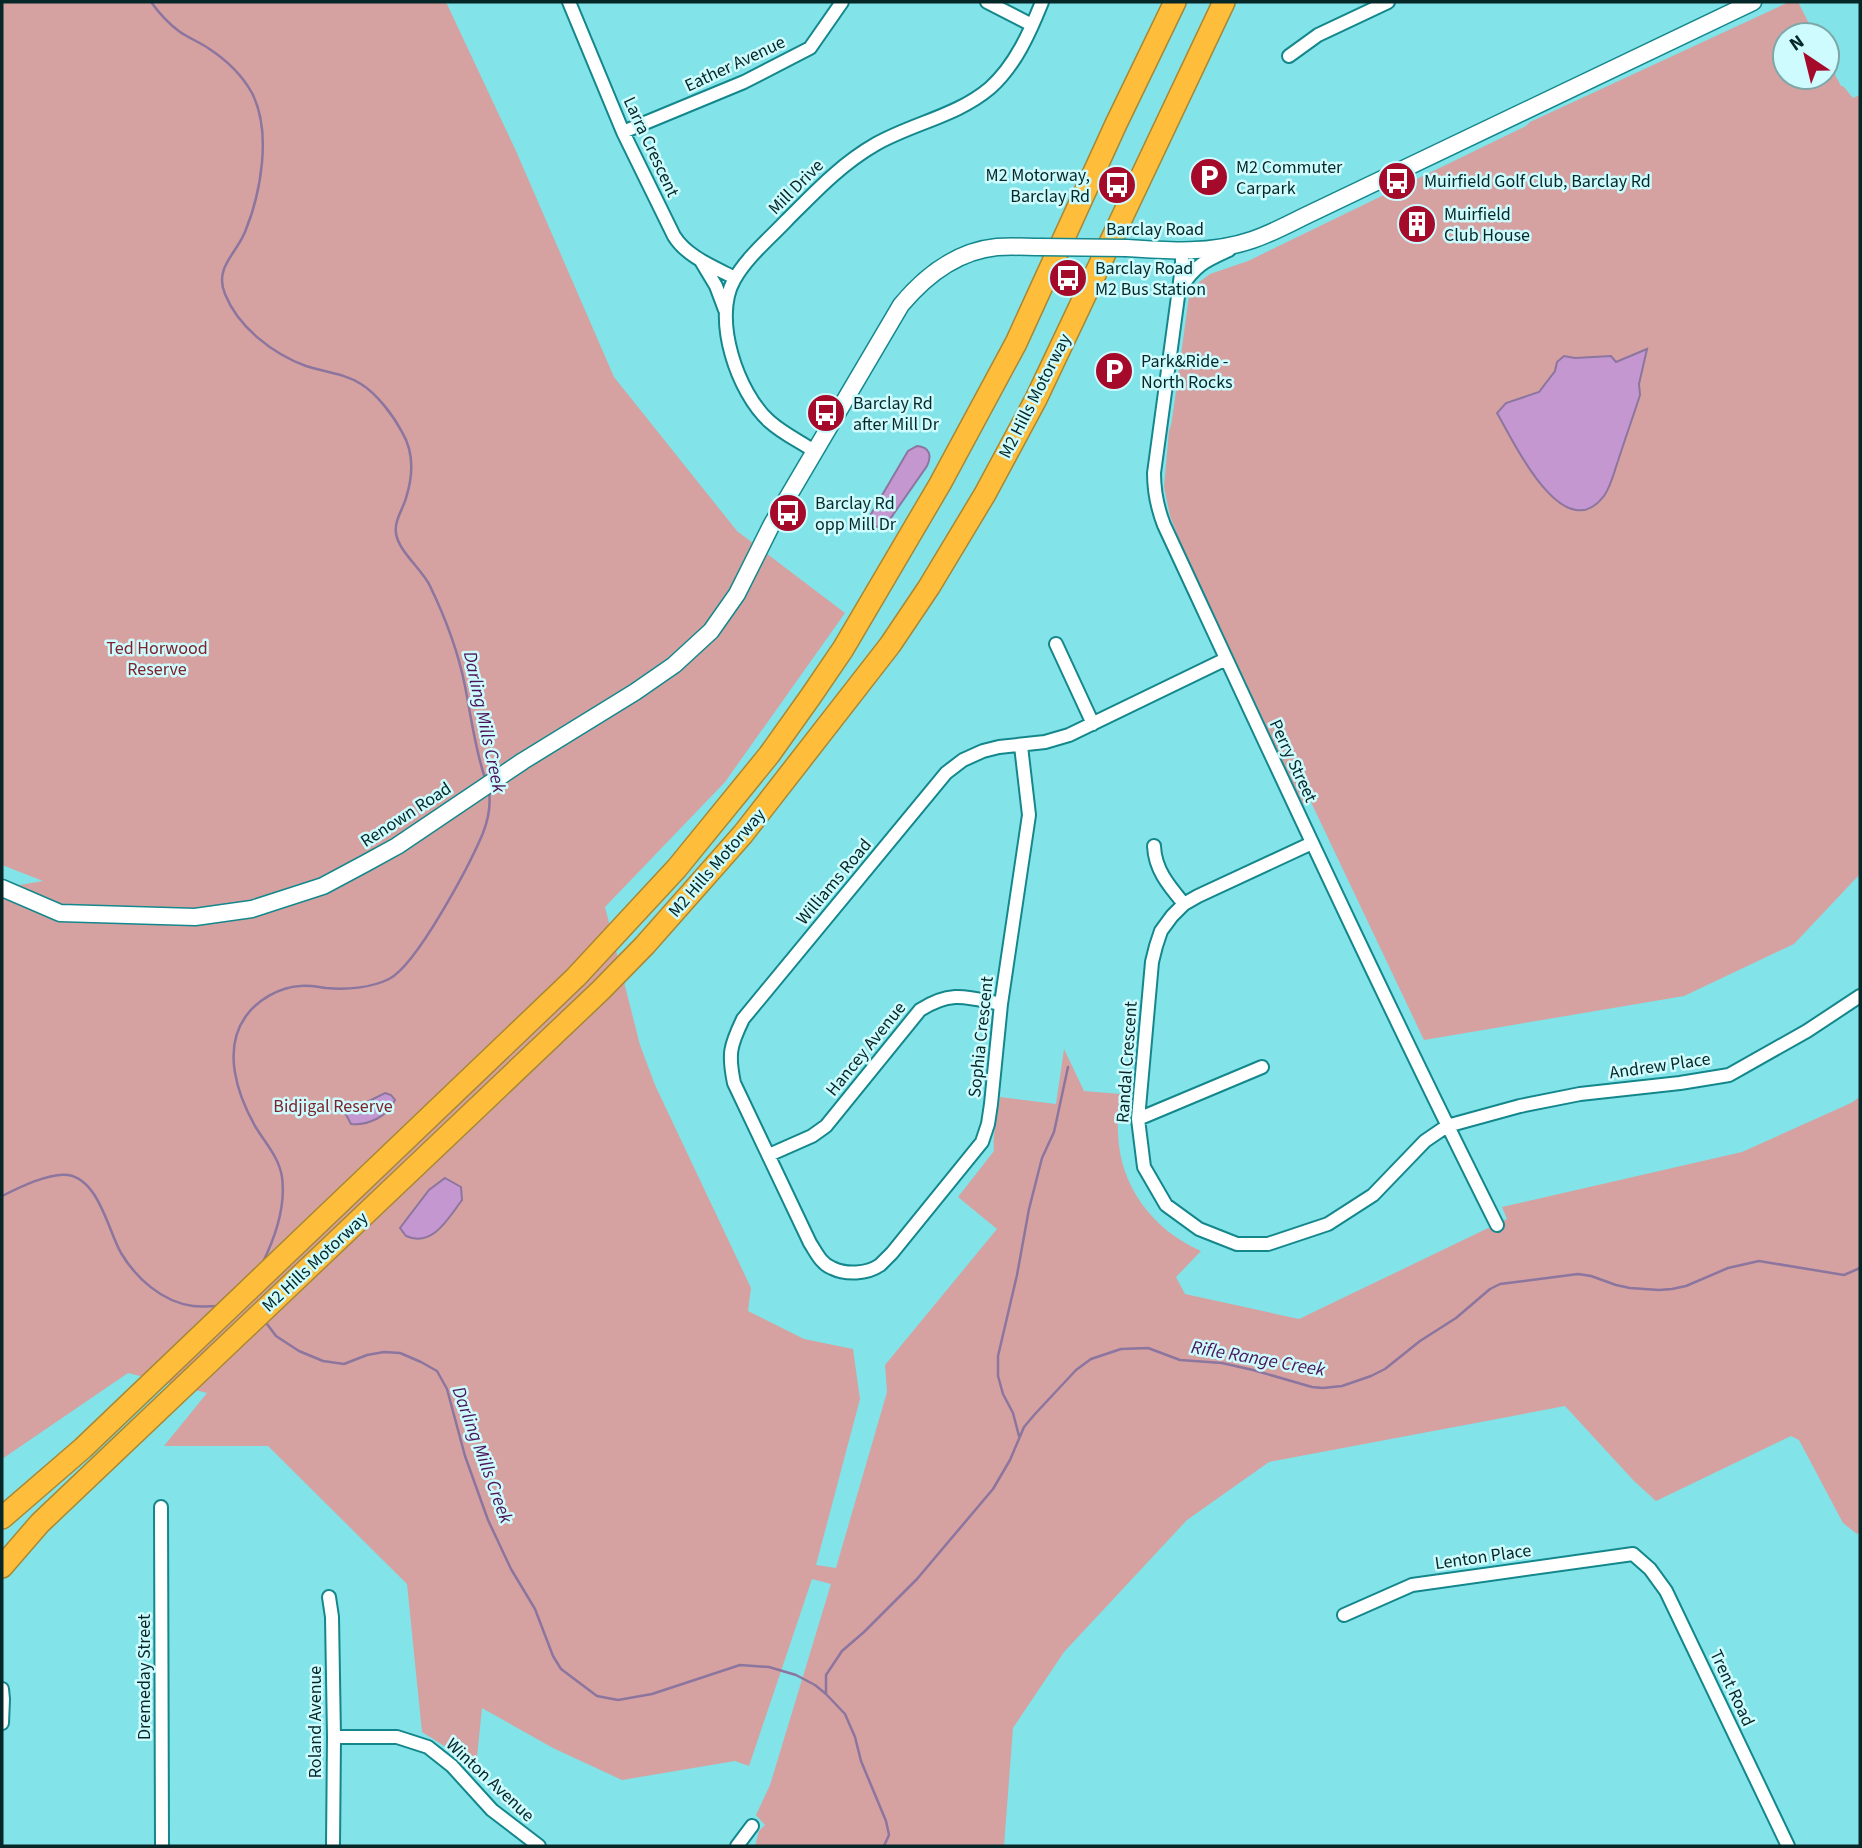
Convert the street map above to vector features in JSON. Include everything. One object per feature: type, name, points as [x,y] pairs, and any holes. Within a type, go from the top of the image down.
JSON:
[{"type":"highway","name":"M2 Hills Motorway","points":[[2,1518],[83,1448],[539,1013],[677,868],[743,788],[843,649],[915,528],[1016,343],[1138,76],[1175,2]]},
{"type":"highway","name":"M2 Hills Motorway","points":[[2,1567],[40,1523],[601,990],[645,945],[743,834],[890,645],[929,587],[985,494],[1036,399],[1224,2]]},
{"type":"highway","points":[[2,1579],[77,1488]]},
{"type":"main road","name":"Barclay Road","points":[[753,560],[901,305],[921,282],[947,264],[972,253],[1000,247],[1182,251],[1214,249],[1252,240],[1753,2]]},
{"type":"main road","name":"Renown Road","points":[[2,888],[60,913],[195,917],[252,909],[323,886],[397,846],[523,761],[674,665],[711,631],[737,594],[753,560]]},
{"type":"street","name":"Larra Crescent","points":[[569,2],[623,132],[674,236],[679,244],[699,258],[735,278]]},
{"type":"street","name":"Eather Avenue","points":[[623,132],[744,82],[810,48],[842,2]]},
{"type":"street","points":[[988,2],[1032,25]]},
{"type":"street","name":"Mill Drive","points":[[814,451],[770,422],[752,402],[739,376],[727,338],[725,310],[730,287],[749,261],[812,195],[847,163],[895,134],[964,106],[990,88],[1009,67],[1042,2]]},
{"type":"street","points":[[1289,56],[1318,35],[1388,2]]},
{"type":"street","points":[[1179,291],[1190,274],[1202,263],[1252,240]]},
{"type":"street","name":"Perry Street","points":[[1182,251],[1154,473],[1155,497],[1164,525],[1312,843],[1497,1225]]},
{"type":"street","points":[[699,258],[716,286],[725,310]]},
{"type":"street","points":[[1056,645],[1093,724]]},
{"type":"street","name":"Williams Road","points":[[850,1273],[830,1268],[818,1257],[734,1083],[730,1061],[732,1041],[743,1019],[946,773],[963,760],[999,747],[1045,743],[1069,735],[1226,659]]},
{"type":"street","name":"Sophia Crescent","points":[[850,1273],[868,1271],[886,1259],[982,1142],[988,1124],[1001,1004],[1029,815],[1021,746]]},
{"type":"street","name":"Randal Crescent","points":[[1312,843],[1184,904],[1161,931],[1152,962],[1138,1119],[1144,1167],[1166,1205],[1199,1229],[1237,1244],[1268,1244],[1328,1224],[1373,1195],[1425,1141],[1447,1126]]},
{"type":"street","points":[[1154,846],[1154,856],[1162,876],[1184,904]]},
{"type":"street","name":"Hancey Avenue","points":[[769,1155],[812,1136],[825,1126],[920,1010],[934,1001],[949,997],[964,996],[1001,1004]]},
{"type":"street","name":"Andrew Place","points":[[1447,1126],[1520,1106],[1580,1094],[1680,1083],[1729,1074],[1807,1031],[1860,996]]},
{"type":"street","points":[[1138,1119],[1262,1067]]},
{"type":"street","name":"Dremeday Street","points":[[161,1507],[162,1846]]},
{"type":"street","name":"Lenton Place","points":[[1344,1615],[1412,1585],[1633,1554]]},
{"type":"street","name":"Trent Road","points":[[1633,1554],[1650,1569],[1666,1591],[1787,1846]]},
{"type":"street","name":"Roland Avenue","points":[[329,1597],[332,1617],[334,1737],[333,1846]]},
{"type":"street","points":[[2,1689],[2,1723]]},
{"type":"street","name":"Winton Avenue","points":[[334,1737],[397,1737],[428,1747],[452,1766],[492,1810],[539,1846]]},
{"type":"street","points":[[737,1846],[751,1826]]},
{"type":"green space","name":"Bidjigal Reserve","points":[[2,2],[446,2],[516,151],[614,377],[737,531],[845,613],[725,782],[605,907],[640,1045],[655,1085],[751,1288],[748,1311],[804,1339],[853,1349],[860,1399],[816,1565],[836,1568],[887,1392],[885,1365],[997,1229],[958,1197],[994,1151],[994,1131],[1000,1097],[1056,1104],[1064,1049],[1084,1091],[1121,1094],[1118,1127],[1120,1152],[1132,1188],[1142,1204],[1168,1231],[1201,1251],[1176,1277],[1185,1294],[1299,1319],[1507,1219],[1502,1207],[1742,1152],[1860,1097],[1860,1532],[1857,1534],[1843,1523],[1799,1440],[1791,1436],[1656,1501],[1565,1406],[1269,1462],[1187,1520],[1064,1652],[1013,1728],[1004,1846],[755,1846],[759,1831],[765,1825],[756,1815],[770,1785],[831,1584],[812,1579],[749,1766],[735,1761],[622,1780],[553,1748],[482,1708],[475,1776],[454,1752],[422,1732],[407,1584],[268,1446],[164,1446],[207,1393],[128,1373],[2,1459],[2,888],[43,881],[2,865]]},
{"type":"green space","points":[[1789,2],[1798,2],[1808,21],[1771,21],[1771,91],[1841,91],[1843,86],[1853,98],[1860,95],[1860,874],[1794,944],[1684,996],[1424,1040],[1310,800],[1303,804],[1184,552],[1170,516],[1164,487],[1169,431],[1190,289],[1210,274],[1248,261],[1530,122]]},
{"type":"shaded area","points":[[1647,349],[1639,384],[1640,395],[1609,488],[1604,496],[1588,509],[1572,509],[1556,500],[1541,484],[1497,413],[1506,403],[1539,392],[1555,371],[1557,362],[1564,356],[1611,356],[1616,362]]},
{"type":"shaded area","points":[[917,446],[925,448],[929,453],[927,466],[890,519],[883,526],[876,527],[870,521],[871,514],[908,451]]},
{"type":"shaded area","points":[[385,1093],[395,1100],[388,1111],[370,1122],[351,1124],[343,1109],[365,1103]]},
{"type":"shaded area","points":[[445,1178],[461,1187],[462,1200],[446,1222],[432,1234],[416,1239],[406,1236],[400,1228],[429,1190]]},
{"type":"waterway","name":"Darling Mills Creek","points":[[151,2],[176,29],[214,52],[233,68],[248,86],[258,109],[263,144],[260,181],[245,232],[222,276],[222,285],[231,306],[248,328],[269,347],[294,361],[348,377],[367,388],[389,412],[406,440],[411,473],[406,498],[396,524],[396,533],[401,546],[430,586],[450,634],[462,673],[485,778]]},
{"type":"waterway","name":"Darling Mills Creek","points":[[262,1264],[278,1222],[282,1177],[275,1157],[248,1113],[238,1086],[234,1057],[239,1029],[256,1005],[285,989],[303,986],[342,989],[366,986],[389,979],[401,970],[428,935],[476,848],[488,818],[489,792]]},
{"type":"waterway","points":[[1019,1436],[998,1376],[998,1356],[1029,1209],[1042,1158],[1054,1132],[1068,1067]]},
{"type":"waterway","points":[[2,1196],[52,1176],[68,1175],[79,1179],[95,1196],[121,1253],[142,1280],[161,1294],[182,1304],[220,1306]]},
{"type":"waterway","name":"Rifle Range Creek","points":[[826,1694],[826,1675],[842,1651],[917,1579],[993,1489],[1010,1460],[1024,1427],[1076,1370],[1091,1359],[1121,1349],[1148,1348],[1180,1360],[1222,1363],[1312,1387],[1342,1386],[1385,1369],[1500,1284],[1578,1274],[1630,1288],[1659,1290],[1686,1286],[1728,1268],[1759,1261],[1844,1275],[1860,1268]]},
{"type":"waterway","name":"Darling Mills Creek","points":[[264,1320],[276,1336],[299,1351],[323,1361],[344,1364],[367,1355],[400,1353],[437,1371],[447,1389],[465,1456],[488,1520],[511,1569],[535,1609],[553,1656],[561,1669],[597,1696],[618,1700],[652,1694],[740,1665],[769,1667],[796,1675],[826,1694],[845,1714],[855,1737],[861,1761],[886,1821],[889,1835],[884,1846]]},
{"type":"place","name":"M2 Commuter Carpark","points":[[1209,177]]},
{"type":"place","name":"Muirfield Golf Club, Barclay Rd","points":[[1397,181]]},
{"type":"place","name":"M2 Motorway, Barclay Rd","points":[[1117,185]]},
{"type":"place","name":"Muirfield Club House","points":[[1417,224]]},
{"type":"place","name":"Barclay Road M2 Bus Station","points":[[1068,278]]},
{"type":"place","name":"Park&Ride - North Rocks","points":[[1114,371]]},
{"type":"place","name":"Barclay Rd after Mill Dr","points":[[826,413]]},
{"type":"place","name":"Barclay Rd opp Mill Dr","points":[[788,513]]},
{"type":"park label","name":"Ted Horwood Reserve","points":[[157,658]]}]
